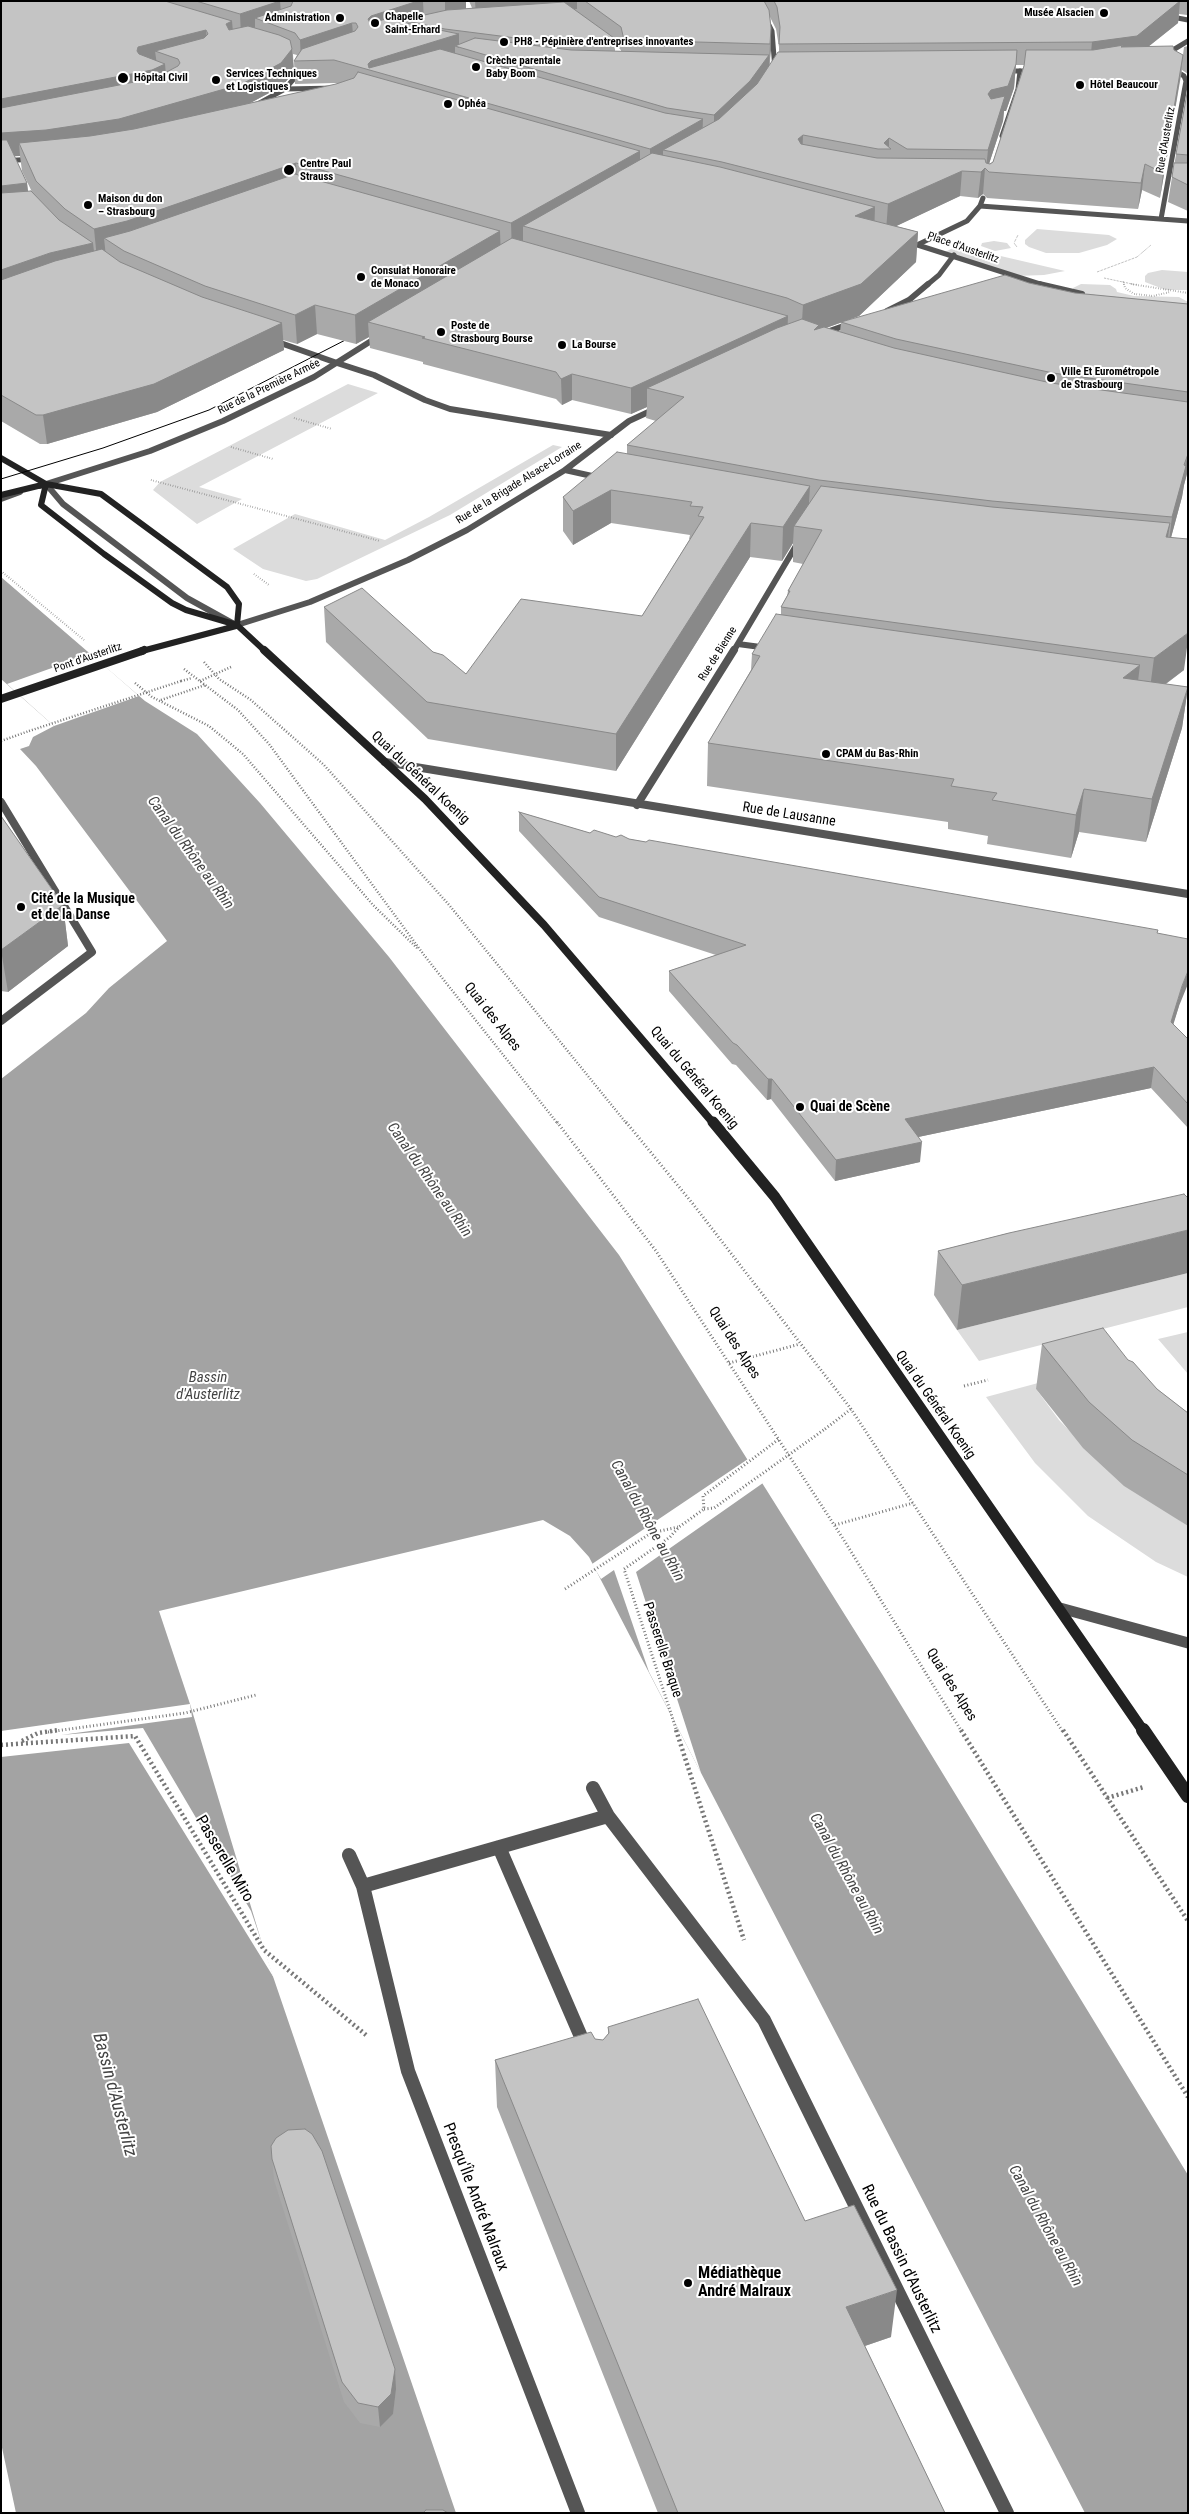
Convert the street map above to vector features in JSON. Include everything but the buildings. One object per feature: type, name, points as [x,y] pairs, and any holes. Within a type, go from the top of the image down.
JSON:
[{"type":"main road","points":[[1,458],[46,484],[101,494],[226,587],[239,604],[237,625]]},
{"type":"main road","name":"Quai du Général Koenig","points":[[46,484],[41,505],[104,554],[172,603],[186,610],[237,625],[455,829],[544,925],[689,1093],[775,1197],[1060,1608]]},
{"type":"main road","name":"Rue de la Brigade Alsace-Lorraine","points":[[182,640],[237,625]]},
{"type":"main road","name":"Pont d'Austerlitz","points":[[1,700],[142,651],[182,640]]},
{"type":"main road","points":[[1060,1608],[1188,1796]]},
{"type":"street","points":[[750,1],[765,17],[772,31],[775,50],[775,71],[773,77]]},
{"type":"street","points":[[1158,15],[1188,20]]},
{"type":"street","points":[[1154,59],[1174,51],[1188,41]]},
{"type":"street","points":[[253,107],[286,89],[301,67],[295,61]]},
{"type":"street","name":"Rue d'Austerlitz","points":[[1160,219],[1186,81],[1184,76],[1174,70]]},
{"type":"street","points":[[768,71],[783,71]]},
{"type":"street","points":[[1000,71],[1039,71]]},
{"type":"street","points":[[1000,143],[1018,90],[1020,71]]},
{"type":"street","points":[[286,89],[306,87],[341,89]]},
{"type":"street","points":[[999,117],[1008,115]]},
{"type":"street","points":[[1,161],[40,159]]},
{"type":"street","points":[[12,161],[16,167]]},
{"type":"street","points":[[25,167],[34,166]]},
{"type":"street","points":[[1168,183],[1178,183]]},
{"type":"street","points":[[983,198],[980,206],[1188,222]]},
{"type":"street","name":"Place d'Austerlitz","points":[[919,244],[966,221],[980,206]]},
{"type":"street","points":[[897,239],[919,244]]},
{"type":"street","name":"Place d'Austerlitz","points":[[919,244],[1042,285],[1087,296]]},
{"type":"street","points":[[882,312],[909,300],[939,275],[954,255]]},
{"type":"street","points":[[810,337],[855,322]]},
{"type":"street","name":"Rue de la Première Armée","points":[[1,497],[176,441],[290,390],[384,334]]},
{"type":"street","points":[[262,337],[374,375],[425,400],[450,409],[611,435]]},
{"type":"street","name":"Rue de la Brigade Alsace-Lorraine","points":[[237,625],[310,602],[408,560],[467,530],[565,470],[629,421],[663,405]]},
{"type":"street","points":[[565,470],[613,480]]},
{"type":"street","points":[[46,484],[62,504],[187,598],[237,625]]},
{"type":"street","name":"Rue de Bienne","points":[[637,805],[738,644],[804,532]]},
{"type":"street","points":[[738,644],[777,650]]},
{"type":"street","name":"Rue de Lausanne","points":[[385,762],[637,805],[1188,894]]},
{"type":"street","points":[[1,802],[92,952],[1,1021]]},
{"type":"street","points":[[1060,1608],[1188,1643]]},
{"type":"street","points":[[363,1886],[608,1816],[592,1788]]},
{"type":"street","name":"Rue du Bassin d'Austerlitz","points":[[608,1816],[764,2020],[1007,2513]]},
{"type":"street","points":[[499,1847],[592,2061]]},
{"type":"street","name":"Presqu'Île André Malraux","points":[[349,1855],[363,1886],[408,2070],[578,2513]]},
{"type":"path","points":[[1042,285],[1089,275],[1137,257],[1156,240],[1160,219]]},
{"type":"path","points":[[1124,281],[1125,288],[1134,294],[1152,296],[1171,292]]},
{"type":"path","points":[[286,416],[332,429]]},
{"type":"path","points":[[229,447],[273,459]]},
{"type":"path","points":[[148,479],[382,542]]},
{"type":"path","points":[[1,571],[84,641]]},
{"type":"path","points":[[201,659],[214,674],[251,700],[324,764],[444,899],[693,1204],[851,1409],[1188,1921]]},
{"type":"path","name":"Quai des Alpes","points":[[178,664],[238,710],[269,744],[424,956],[591,1165],[656,1251],[834,1526],[1188,2097]]},
{"type":"path","points":[[200,681],[230,667]]},
{"type":"path","points":[[1,741],[193,677]]},
{"type":"path","points":[[130,678],[152,697],[209,726],[243,754],[373,905],[424,956]]},
{"type":"path","points":[[160,701],[205,685]]},
{"type":"path","points":[[729,1363],[800,1344]]},
{"type":"path","points":[[964,1386],[988,1380]]},
{"type":"path","name":"Passerelle Braque","points":[[746,1944],[624,1569],[670,1537],[679,1527],[704,1509],[714,1508],[851,1409]]},
{"type":"path","points":[[704,1509],[703,1496],[779,1439]]},
{"type":"path","points":[[834,1526],[913,1502]]},
{"type":"path","points":[[565,1589],[652,1532],[679,1527]]},
{"type":"path","points":[[19,1742],[38,1733],[185,1713],[256,1695]]},
{"type":"path","name":"Passerelle Miro","points":[[1,1744],[135,1736],[264,1950],[408,2070]]},
{"type":"shaded area","points":[[1037,229],[1109,235],[1117,239],[1107,245],[1079,253],[1046,253],[1025,244],[1025,240]]},
{"type":"shaded area","points":[[994,241],[1007,243],[1011,248],[995,251],[981,246],[982,243]]},
{"type":"shaded area","points":[[955,247],[1065,271],[1044,275],[1015,276],[945,252]]},
{"type":"shaded area","points":[[1162,270],[1188,272],[1188,290],[1166,290],[1145,282],[1145,276],[1148,273]]},
{"type":"shaded area","points":[[1081,284],[1110,285],[1117,292],[1134,296],[1179,297],[1188,302],[1188,306],[1074,293],[1073,288]]},
{"type":"shaded area","points":[[348,384],[378,393],[199,487],[242,499],[197,524],[153,490],[160,482]]},
{"type":"shaded area","points":[[553,445],[562,447],[450,515],[317,579],[306,581],[263,569],[233,549],[295,514],[385,540],[429,517]]},
{"type":"shaded area","points":[[1188,1273],[1188,1307],[979,1361],[957,1330]]},
{"type":"shaded area","points":[[1188,1332],[1188,1374],[1158,1339]]},
{"type":"shaded area","points":[[1094,1368],[1036,1389],[1059,1420],[1116,1478],[1188,1526],[1188,1577],[1156,1562],[1088,1516],[1035,1463],[986,1397]]},
{"type":"water","points":[[1,577],[145,701],[197,734],[260,803],[389,957],[619,1255],[882,1674],[1188,2175],[1188,2513],[1085,2513],[589,1557],[570,1536],[543,1520],[159,1611],[190,1704],[264,1950],[456,2513],[16,2513],[1,2443],[1,1079],[86,1013],[109,988],[167,941],[36,766],[20,749],[29,746],[33,737],[54,726],[1,679]]},
{"type":"pier","points":[[91,654],[139,696],[54,726],[7,684]]},
{"type":"pier","points":[[748,1459],[763,1483],[636,1572],[701,1773],[649,1672],[614,1570],[601,1579],[592,1564]]},
{"type":"pier","points":[[190,1704],[192,1717],[61,1735],[143,1728],[251,1911],[274,1978],[129,1743],[1,1757],[1,1731]]},
{"type":"tram line","points":[[1,479],[103,448],[209,410],[357,334]]},
{"type":"place","name":"Musée Alsacien","points":[[1104,13]]},
{"type":"place","name":"Administration","points":[[340,18]]},
{"type":"place","name":"Chapelle Saint-Erhard","points":[[375,23]]},
{"type":"place","name":"PH8 - Pépinière d'entreprises innovantes","points":[[504,42]]},
{"type":"place","name":"Crèche parentale Baby Boom","points":[[476,67]]},
{"type":"place","name":"Hôpital Civil","points":[[123,78]]},
{"type":"place","name":"Services Techniques et Logistiques","points":[[216,80]]},
{"type":"place","name":"Hôtel Beaucour","points":[[1080,85]]},
{"type":"place","name":"Ophéa","points":[[448,104]]},
{"type":"place","name":"Centre Paul Strauss","points":[[289,170]]},
{"type":"place","name":"Maison du don – Strasbourg","points":[[88,205]]},
{"type":"place","name":"Consulat Honoraire de Monaco","points":[[361,277]]},
{"type":"place","name":"Poste de Strasbourg Bourse","points":[[441,332]]},
{"type":"place","name":"La Bourse","points":[[562,345]]},
{"type":"place","name":"Ville Et Eurométropole de Strasbourg","points":[[1051,378]]},
{"type":"place","name":"CPAM du Bas-Rhin","points":[[826,754]]},
{"type":"place","name":"Cité de la Musique et de la Danse","points":[[21,907]]},
{"type":"place","name":"Quai de Scène","points":[[800,1107]]},
{"type":"place","name":"Médiathèque André Malraux","points":[[688,2283]]},
{"type":"water label","name":"Canal du Rhône au Rhin","points":[[190,853]]},
{"type":"water label","name":"Canal du Rhône au Rhin","points":[[429,1180]]},
{"type":"water label","name":"Bassin d'Austerlitz","points":[[208,1386]]},
{"type":"water label","name":"Canal du Rhône au Rhin","points":[[647,1521]]},
{"type":"water label","name":"Canal du Rhône au Rhin","points":[[846,1874]]},
{"type":"water label","name":"Bassin d'Austerlitz","points":[[114,2095]]},
{"type":"water label","name":"Canal du Rhône au Rhin","points":[[1045,2226]]}]
